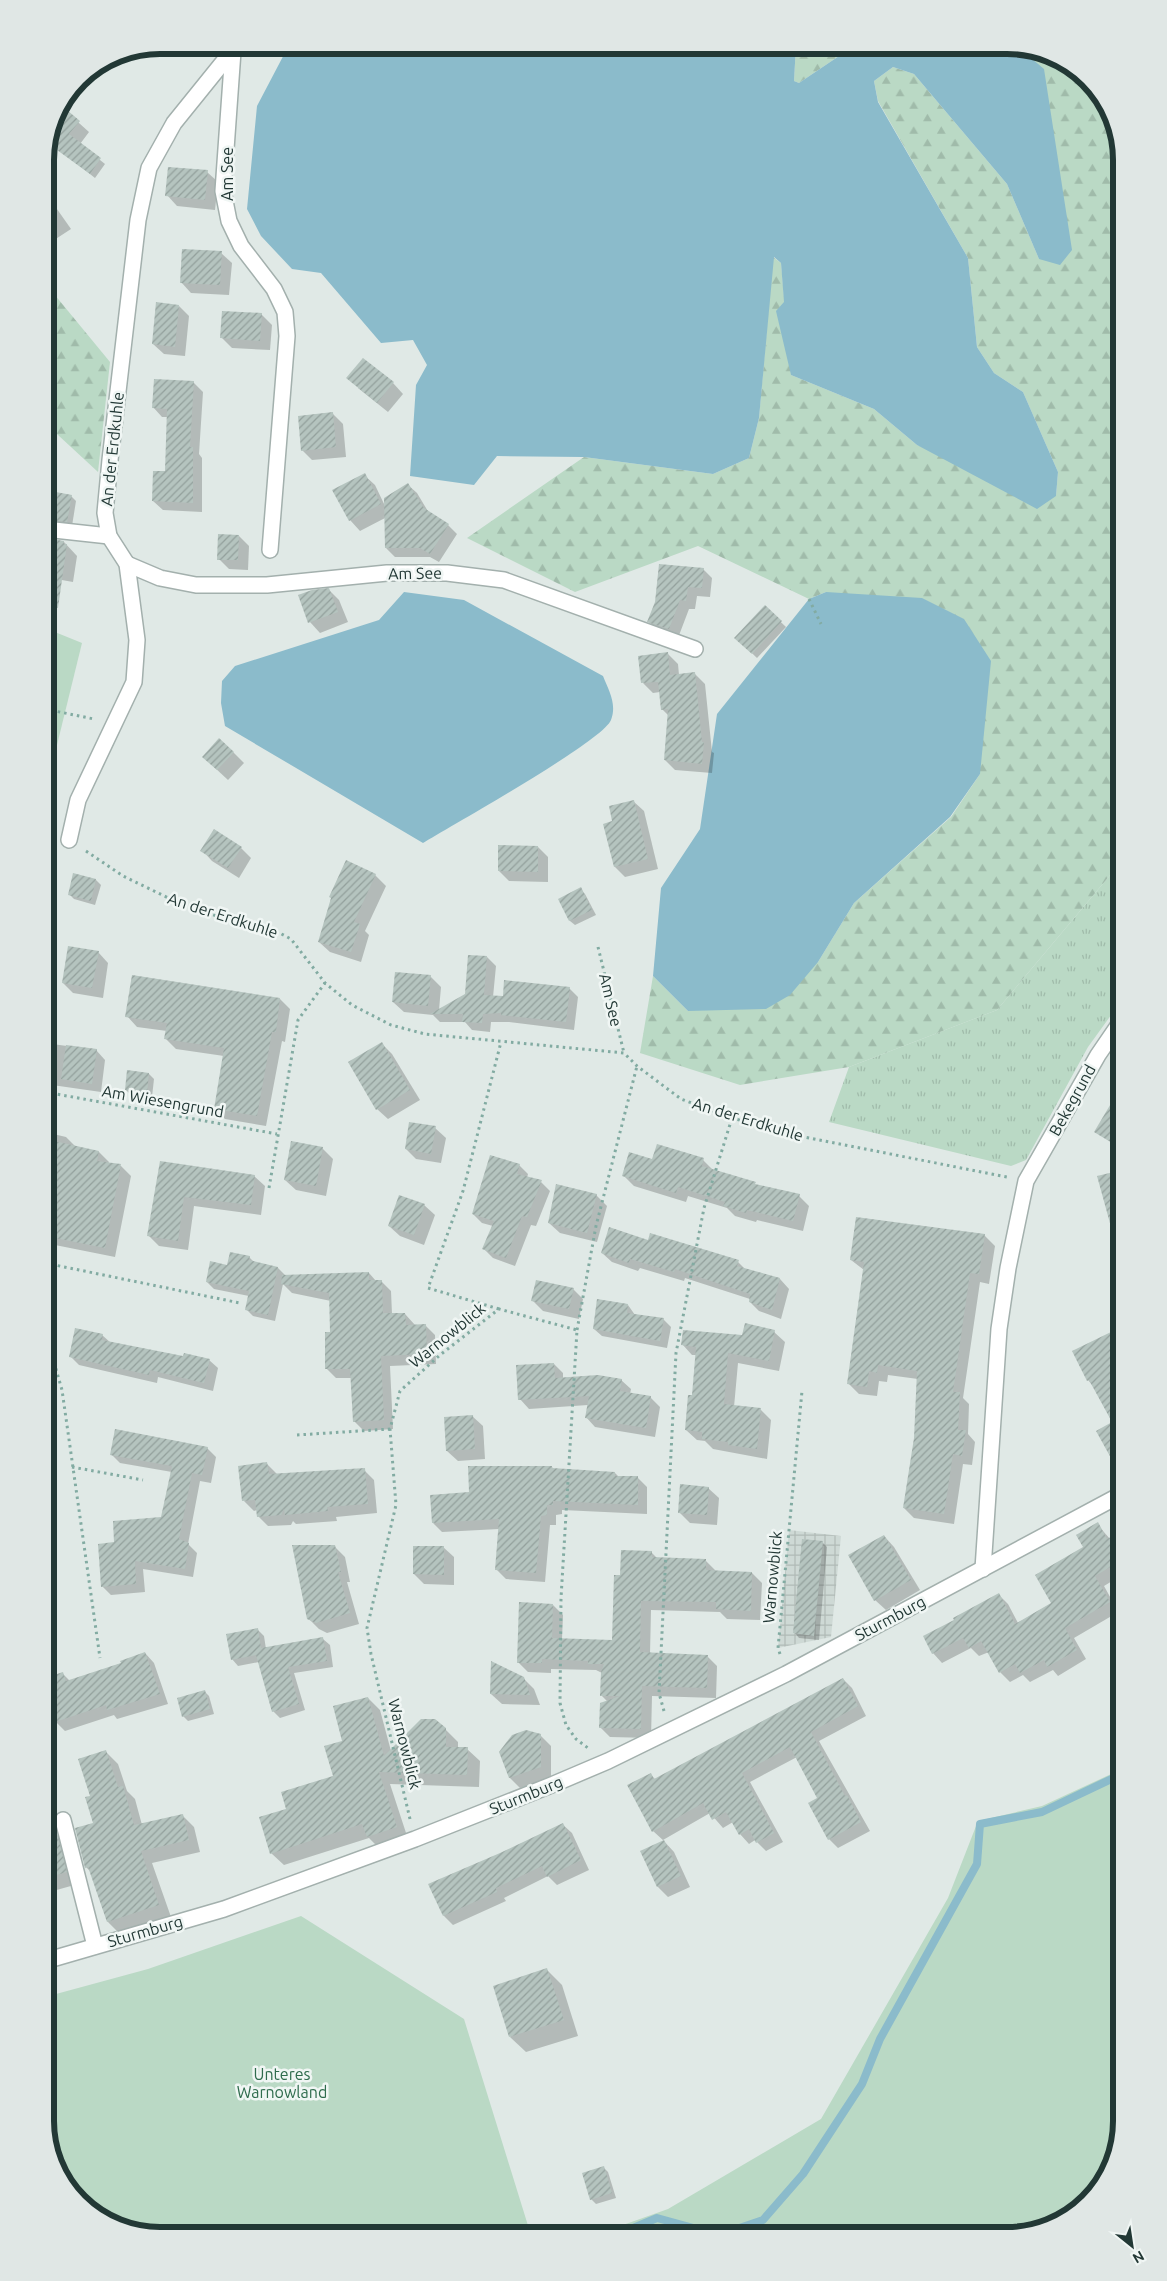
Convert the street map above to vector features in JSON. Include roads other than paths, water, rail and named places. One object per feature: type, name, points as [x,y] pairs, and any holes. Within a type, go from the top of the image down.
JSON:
[{"type":"street","name":"An der Erdkuhle","points":[[69,840],[78,800],[134,682],[137,640],[127,564],[109,536],[105,514],[138,220],[149,168],[174,122],[230,54]]},
{"type":"street","name":"Am See","points":[[234,54],[223,191],[229,221],[241,246],[274,289],[285,312],[287,336],[270,550]]},
{"type":"street","points":[[54,530],[109,536]]},
{"type":"street","name":"Am See","points":[[127,564],[160,578],[196,585],[267,585],[387,573],[447,573],[504,580],[695,649]]},
{"type":"street","name":"Bekegrund","points":[[982,1569],[999,1330],[1008,1268],[1026,1181],[1098,1055],[1113,1033]]},
{"type":"street","name":"Sturmburg","points":[[54,1958],[224,1909],[415,1839],[608,1761],[786,1674],[1113,1499]]},
{"type":"street","points":[[63,1820],[95,1946]]},
{"type":"water","points":[[284,54],[796,54],[794,81],[799,83],[842,54],[1014,54],[1029,56],[1044,69],[1072,250],[1060,265],[1039,259],[1007,184],[914,74],[893,67],[874,81],[878,102],[968,258],[977,347],[994,373],[1023,392],[1058,472],[1056,496],[1037,509],[917,445],[874,409],[791,375],[776,311],[784,302],[781,263],[774,257],[759,418],[749,458],[713,474],[584,457],[497,456],[474,485],[410,476],[416,385],[427,365],[413,340],[381,343],[321,273],[292,269],[261,236],[247,209],[257,106]]},
{"type":"water","points":[[404,592],[464,600],[603,676],[613,703],[611,720],[602,731],[582,746],[423,843],[225,726],[221,703],[222,681],[235,666],[379,620]]},
{"type":"water","points":[[826,592],[922,598],[964,619],[991,661],[980,774],[950,817],[854,903],[818,962],[790,995],[766,1009],[688,1011],[653,976],[661,888],[700,829],[717,714],[809,599]]},
{"type":"waterway","points":[[742,2227],[763,2220],[803,2174],[862,2084],[880,2039],[977,1864],[980,1824],[1042,1812],[1113,1778]]},
{"type":"waterway","points":[[636,2227],[657,2218],[690,2227]]},
{"type":"park label","name":"Unteres Warnowland","points":[[282,2083]]}]
